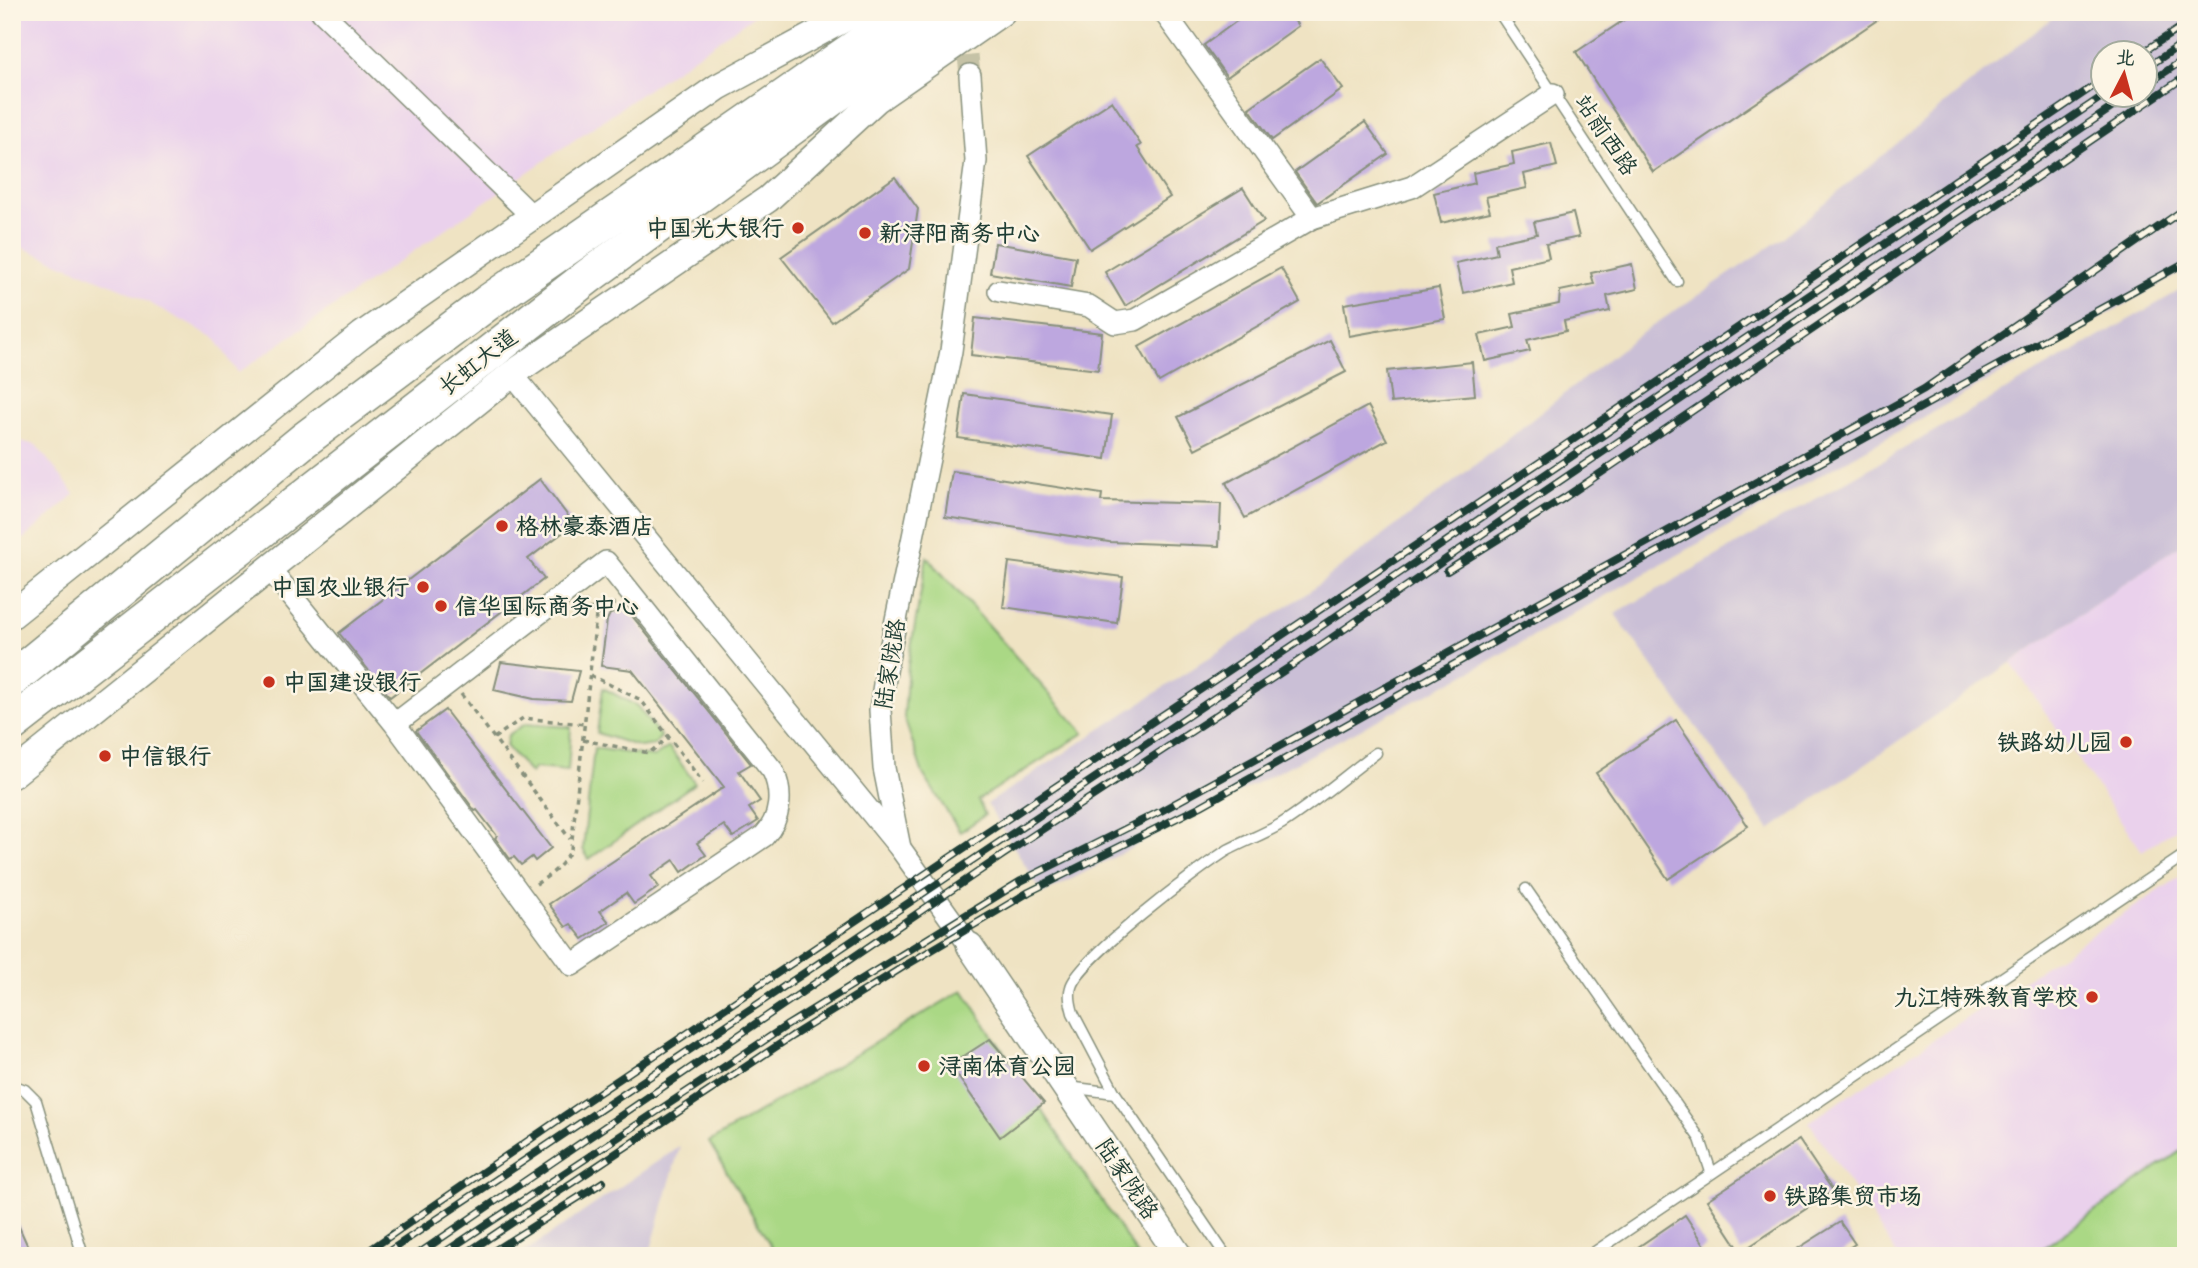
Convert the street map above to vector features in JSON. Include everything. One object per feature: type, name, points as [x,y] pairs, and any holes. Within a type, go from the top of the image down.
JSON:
[{"type":"highway","name":"长虹大道","points":[[12,679],[304,440],[487,303],[907,12]]},
{"type":"highway","name":"长虹大道","points":[[12,724],[590,275],[836,95],[955,12]]},
{"type":"street","points":[[322,12],[532,216]]},
{"type":"street","points":[[12,615],[362,335],[718,87],[857,12]]},
{"type":"street","points":[[12,775],[512,374],[768,199],[877,99],[1002,12]]},
{"type":"street","points":[[1164,12],[1312,218]]},
{"type":"street","name":"陆家陇路","points":[[970,75],[976,161],[951,351],[880,710],[884,768],[900,848],[970,946],[1179,1256]]},
{"type":"street","points":[[999,292],[1089,306],[1115,323],[1135,320],[1312,218],[1412,187],[1553,94]]},
{"type":"street","points":[[512,374],[900,848]]},
{"type":"street","points":[[269,569],[395,724],[572,965],[764,836],[772,828],[777,814],[779,793],[773,771],[606,562],[395,724]]},
{"type":"lane","name":"站前西路","points":[[1499,12],[1677,281]]},
{"type":"lane","points":[[1226,1256],[1115,1093],[1070,1002],[1070,988],[1079,972],[1189,876],[1227,851],[1281,824],[1376,753]]},
{"type":"lane","points":[[1589,1256],[2186,854]]},
{"type":"lane","points":[[1526,888],[1700,1139],[1711,1172]]},
{"type":"lane","points":[[12,1085],[25,1090],[36,1101],[83,1256]]},
{"type":"lane","points":[[1065,1087],[1115,1093]]},
{"type":"path","points":[[520,894],[552,874],[564,863],[571,849],[596,616],[573,587]]},
{"type":"path","points":[[590,675],[641,700],[703,783]]},
{"type":"path","points":[[451,681],[572,840]]},
{"type":"path","points":[[494,738],[523,718],[584,724]]},
{"type":"path","points":[[583,740],[649,753],[668,738]]},
{"type":"shaded area","points":[[12,12],[759,12],[238,373],[215,338],[125,290],[16,245],[12,240]]},
{"type":"shaded area","points":[[2060,12],[2186,12],[2186,270],[1464,675],[1043,894],[987,804],[1306,594],[1452,483],[1636,337],[1780,240]]},
{"type":"shaded area","points":[[2186,287],[2186,541],[1770,830],[1615,614]]},
{"type":"shaded area","points":[[12,439],[36,445],[75,494],[12,549]]},
{"type":"shaded area","name":"铁路幼儿园","points":[[2186,541],[2186,822],[2142,851],[2011,663]]},
{"type":"shaded area","name":"九江特殊教育学校","points":[[2186,873],[2186,1256],[1898,1256],[1809,1122]]},
{"type":"shaded area","points":[[680,1146],[649,1256],[519,1256]]},
{"type":"green space","points":[[927,557],[1084,733],[978,800],[985,815],[960,832],[923,774],[904,717],[908,664]]},
{"type":"green space","points":[[603,688],[637,706],[661,737],[654,745],[640,747],[597,733]]},
{"type":"green space","points":[[525,724],[571,727],[568,771],[534,768],[531,774],[506,746],[508,735]]},
{"type":"green space","points":[[669,747],[695,783],[589,859],[583,849],[594,748],[654,757]]},
{"type":"green space","name":"浔南体育公园","points":[[963,990],[1138,1256],[777,1256],[709,1142]]},
{"type":"green space","points":[[2182,1150],[2186,1156],[2186,1256],[2032,1256]]},
{"type":"building","points":[[1249,12],[1289,12],[1298,26],[1227,77],[1204,45]]},
{"type":"building","points":[[1636,12],[1889,12],[1653,172],[1576,52]]},
{"type":"building","points":[[1320,58],[1343,89],[1272,140],[1249,108]]},
{"type":"building","points":[[1112,101],[1141,145],[1137,147],[1170,197],[1090,249],[1028,156]]},
{"type":"building","points":[[1365,122],[1388,154],[1317,203],[1295,172]]},
{"type":"building","points":[[1551,143],[1557,166],[1524,174],[1527,188],[1486,197],[1490,212],[1441,223],[1434,193],[1475,183],[1473,173],[1514,164],[1512,152]]},
{"type":"building","name":"新浔阳商务中心","points":[[895,177],[918,209],[909,269],[832,322],[781,257]]},
{"type":"building","points":[[1243,188],[1264,221],[1125,306],[1105,272]]},
{"type":"building","points":[[1573,213],[1579,237],[1546,244],[1549,258],[1509,267],[1512,282],[1463,293],[1456,263],[1497,254],[1495,243],[1537,234],[1534,222]]},
{"type":"building","points":[[995,243],[1076,257],[1071,287],[990,273]]},
{"type":"building","points":[[1632,264],[1637,289],[1607,296],[1610,311],[1564,321],[1566,331],[1527,340],[1530,351],[1485,361],[1479,335],[1515,327],[1512,314],[1559,304],[1560,291],[1594,284],[1591,273]]},
{"type":"building","points":[[1281,268],[1300,302],[1159,382],[1139,347]]},
{"type":"building","points":[[1439,288],[1445,319],[1349,336],[1344,304]]},
{"type":"building","points":[[975,318],[1102,333],[1098,370],[971,355]]},
{"type":"building","points":[[1330,340],[1346,372],[1195,449],[1178,417]]},
{"type":"building","points":[[1472,362],[1475,395],[1391,403],[1387,371]]},
{"type":"building","points":[[964,394],[1112,415],[1106,459],[958,438]]},
{"type":"building","points":[[1368,406],[1387,440],[1245,518],[1226,483]]},
{"type":"building","points":[[952,471],[1102,494],[1101,501],[1221,504],[1219,546],[1109,542],[945,517]]},
{"type":"building","name":"信华国际商务中心","points":[[540,479],[574,524],[528,559],[544,579],[390,697],[339,633]]},
{"type":"building","points":[[1009,562],[1123,577],[1117,623],[1003,607]]},
{"type":"building","points":[[629,612],[751,764],[739,771],[760,801],[749,808],[758,821],[733,837],[724,825],[697,843],[706,855],[682,872],[674,860],[651,876],[659,887],[634,904],[626,893],[600,911],[609,922],[583,939],[571,924],[566,927],[549,904],[724,787],[632,670],[601,666],[607,620],[610,614]]},
{"type":"building","points":[[501,662],[579,671],[571,701],[534,699],[494,690]]},
{"type":"building","points":[[445,710],[551,848],[535,861],[532,857],[521,865],[514,857],[510,859],[495,838],[497,836],[477,810],[475,811],[416,731]]},
{"type":"building","points":[[1676,720],[1748,826],[1668,879],[1596,773]]},
{"type":"building","points":[[990,1039],[1044,1103],[1000,1137],[950,1065]]},
{"type":"building","name":"铁路集贸市场","points":[[1799,1140],[1833,1191],[1741,1252],[1707,1200]]},
{"type":"building","points":[[12,1211],[29,1249],[13,1256],[12,1256]]},
{"type":"building","points":[[1685,1215],[1706,1247],[1693,1256],[1625,1256]]},
{"type":"building","points":[[1840,1222],[1855,1244],[1836,1256],[1786,1256]]},
{"type":"tunnel","points":[[965,25],[970,75]]},
{"type":"railway","points":[[2160,41],[2186,24]]},
{"type":"railway","points":[[2160,59],[2186,41]]},
{"type":"railway","points":[[2160,76],[2186,58]]},
{"type":"railway","points":[[1447,571],[1564,498],[2186,76]]},
{"type":"railway","points":[[361,1256],[564,1116],[1552,454],[2090,89]]},
{"type":"railway","points":[[382,1256],[1289,648],[2090,105]]},
{"type":"railway","points":[[415,1256],[1003,855],[1288,668],[2111,108]]},
{"type":"railway","points":[[439,1256],[786,1026],[1021,881],[1161,811],[1924,389],[2186,208]]},
{"type":"railway","points":[[462,1256],[792,1036],[1029,892],[1201,806],[1535,619],[2186,262]]},
{"type":"railway","points":[[486,1256],[603,1182]]},
{"type":"place","name":"中国光大银行","points":[[798,228]]},
{"type":"place","name":"新浔阳商务中心","points":[[865,233]]},
{"type":"place","name":"格林豪泰酒店","points":[[502,526]]},
{"type":"place","name":"中国农业银行","points":[[423,587]]},
{"type":"place","name":"信华国际商务中心","points":[[441,606]]},
{"type":"place","name":"中国建设银行","points":[[269,682]]},
{"type":"place","name":"铁路幼儿园","points":[[2126,742]]},
{"type":"place","name":"中信银行","points":[[105,756]]},
{"type":"place","name":"九江特殊教育学校","points":[[2092,997]]},
{"type":"place","name":"浔南体育公园","points":[[924,1066]]},
{"type":"place","name":"铁路集贸市场","points":[[1770,1196]]}]
